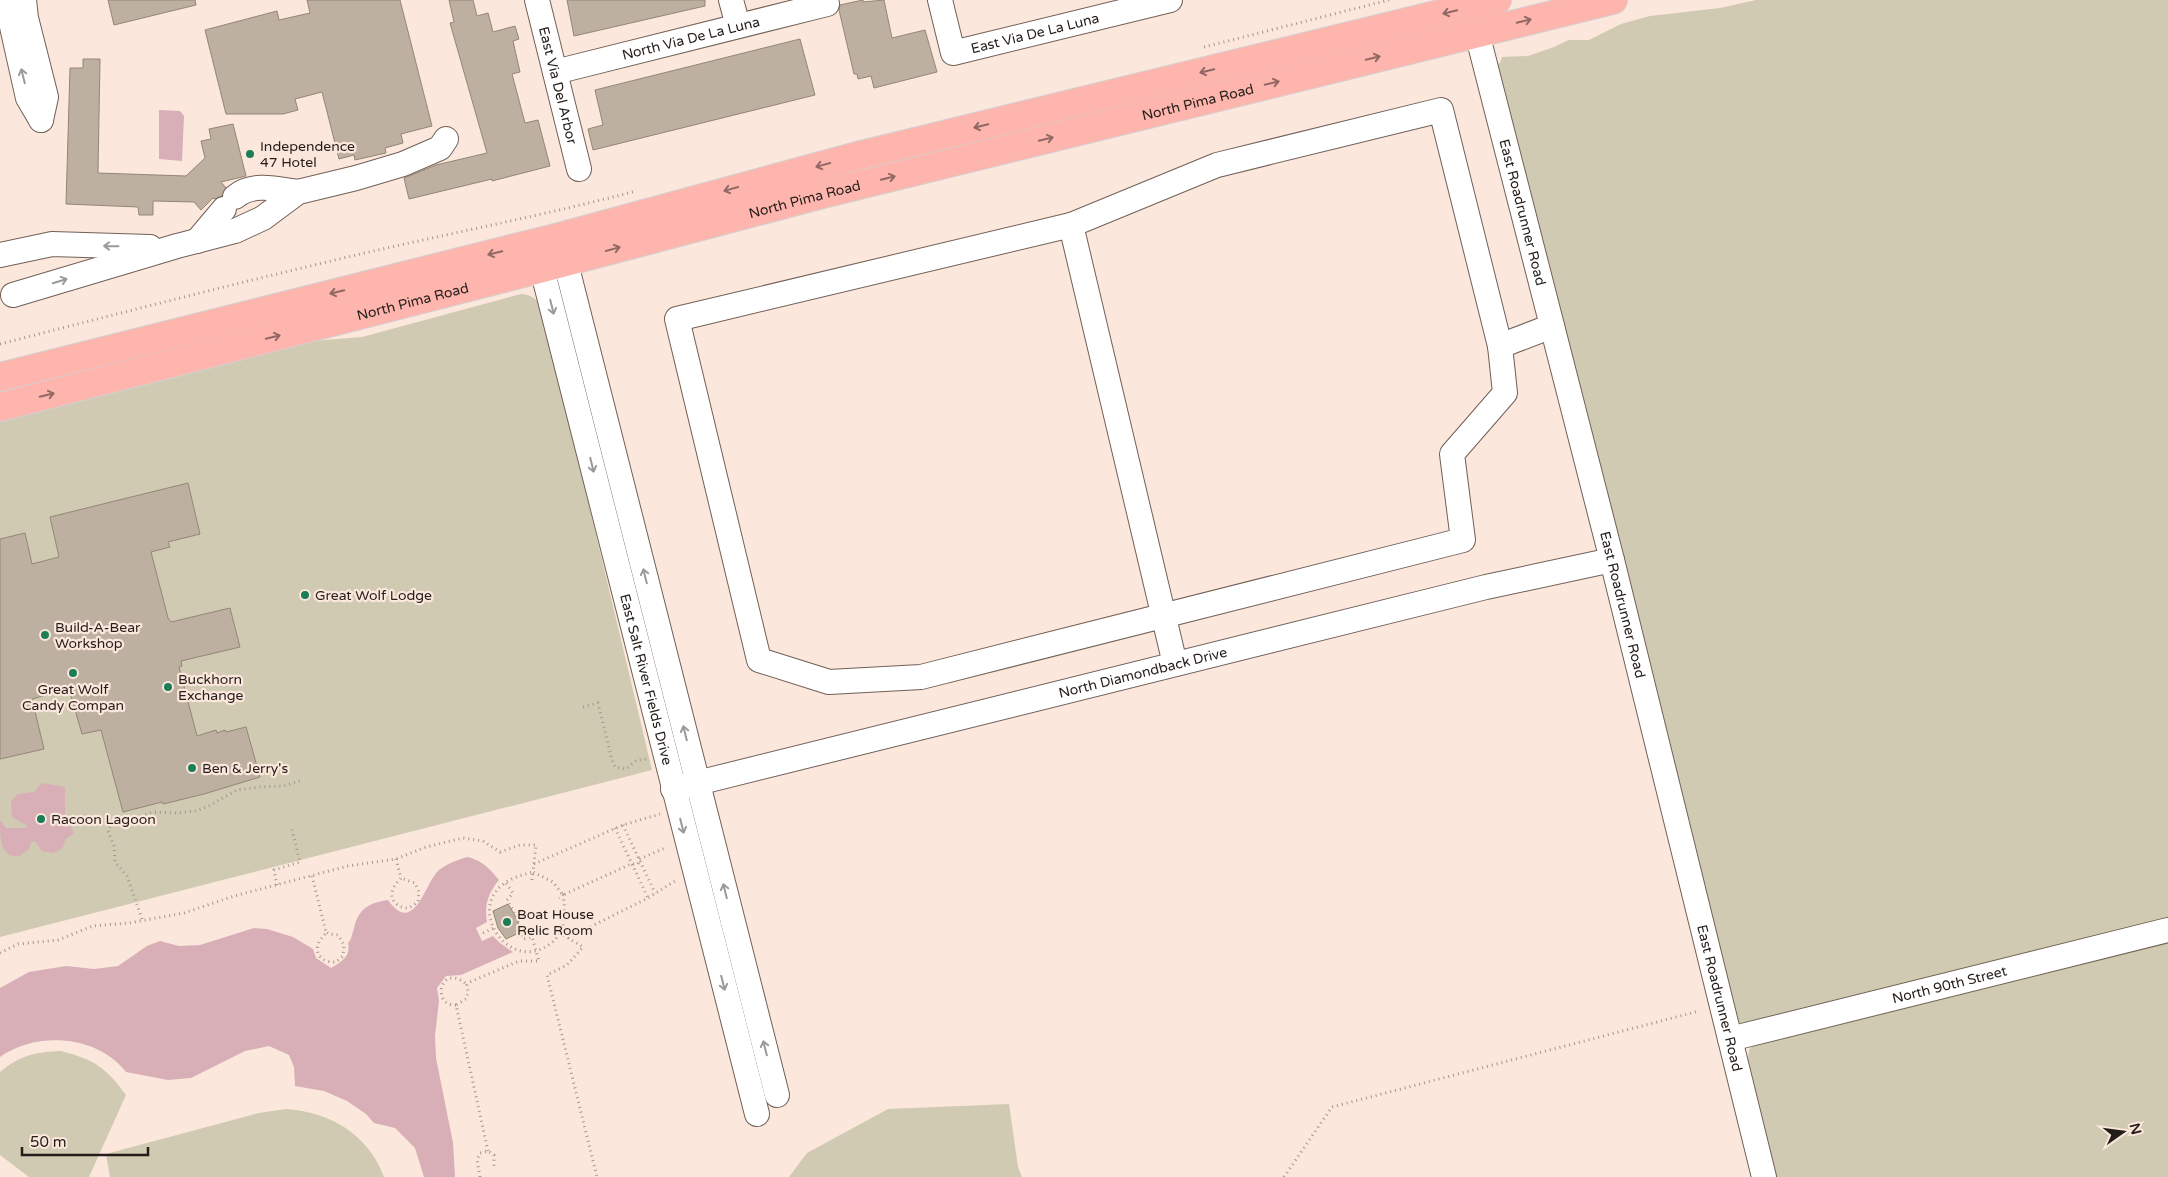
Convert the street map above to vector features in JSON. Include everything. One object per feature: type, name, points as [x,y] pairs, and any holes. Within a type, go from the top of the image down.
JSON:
[{"type":"main road","name":"North Pima Road","points":[[0,407],[232,348],[551,253],[860,155],[1497,0]]},
{"type":"main road","name":"North Pima Road","points":[[0,377],[823,194],[1613,0]]},
{"type":"main road","points":[[0,392],[27,382],[36,368],[52,372],[81,372],[183,347],[196,345],[232,348]]},
{"type":"street","points":[[6,0],[28,98],[41,120],[46,97],[26,18],[24,0]]},
{"type":"street","name":"East Via Del Arbor","points":[[537,0],[579,169]]},
{"type":"street","points":[[732,0],[738,26]]},
{"type":"street","name":"East Via De La Luna","points":[[940,0],[953,53],[1170,0]]},
{"type":"street","name":"North Via De La Luna","points":[[555,72],[827,4]]},
{"type":"street","name":"East Roadrunner Road","points":[[1477,33],[1612,560],[1764,1177]]},
{"type":"street","points":[[1441,110],[1500,346],[1505,393],[1452,454],[1464,540],[921,677],[829,682],[759,660],[676,319],[1072,225],[1217,165],[1441,110]]},
{"type":"street","points":[[0,255],[52,244],[126,247],[187,243],[241,192],[258,187],[298,192],[356,178],[403,164],[440,148],[446,139]]},
{"type":"street","points":[[13,295],[242,228],[263,218],[298,192]]},
{"type":"street","points":[[1072,225],[1176,664]]},
{"type":"street","name":"East Salt River Fields Drive","points":[[551,253],[698,783],[777,1095]]},
{"type":"street","name":"East Salt River Fields Drive","points":[[551,253],[673,789],[757,1114]]},
{"type":"street","points":[[1500,346],[1552,326]]},
{"type":"street","name":"North Diamondback Drive","points":[[673,789],[1486,587],[1612,560]]},
{"type":"street","name":"North 90th Street","points":[[1730,1039],[2168,930]]},
{"type":"path","points":[[1195,49],[1389,0]]},
{"type":"path","points":[[0,344],[326,262],[576,207],[644,189]]},
{"type":"path","points":[[583,706],[598,703],[612,760],[616,767],[622,770],[637,760],[646,760]]},
{"type":"path","points":[[142,919],[130,884],[116,862],[114,846],[108,831],[111,824],[122,824],[152,812],[176,813],[196,811],[237,790],[260,786],[283,786],[300,781]]},
{"type":"path","points":[[533,864],[615,828],[659,815]]},
{"type":"path","points":[[623,825],[655,893]]},
{"type":"path","points":[[277,885],[274,870],[300,862],[291,826]]},
{"type":"path","points":[[615,828],[648,898]]},
{"type":"path","points":[[0,953],[18,944],[58,940],[93,926],[129,922],[184,912],[234,896],[348,866],[396,859],[426,847],[463,838],[482,841],[500,852],[520,845],[536,846],[532,880]]},
{"type":"path","points":[[559,898],[631,864],[638,864],[640,859],[667,847]]},
{"type":"path","points":[[396,859],[401,878],[392,892],[393,899],[395,904],[400,907],[409,908],[418,902],[419,892],[415,883],[401,878]]},
{"type":"path","points":[[533,872],[553,882],[563,895],[565,919],[559,933],[554,941],[536,952],[520,951],[505,943],[490,919],[490,907],[495,893],[506,883],[533,872]]},
{"type":"path","points":[[312,876],[326,932],[319,943],[318,953],[326,962],[336,962],[343,956],[344,945],[338,935],[326,932]]},
{"type":"path","points":[[567,938],[648,898],[676,881]]},
{"type":"path","points":[[467,985],[519,961],[539,961],[532,937],[523,938],[520,922],[507,900],[514,893],[506,883]]},
{"type":"path","points":[[483,933],[494,928]]},
{"type":"path","points":[[555,930],[583,948],[567,965],[547,975],[597,1177]]},
{"type":"path","points":[[451,978],[456,978],[467,985],[466,999],[456,1005],[447,1003],[442,998],[440,988],[443,983],[451,978]]},
{"type":"path","points":[[456,1005],[488,1151],[494,1155],[494,1168]]},
{"type":"path","points":[[1284,1177],[1332,1107],[1699,1011]]},
{"type":"path","points":[[480,1177],[477,1160],[480,1153],[488,1151]]},
{"type":"shaded area","points":[[1756,0],[2168,0],[2168,920],[1741,1024],[1738,1022],[1494,65],[1500,63],[1502,57],[1528,56],[1569,40],[1589,40],[1621,24],[1650,16],[1720,8]]},
{"type":"shaded area","points":[[159,110],[180,111],[184,116],[182,161],[159,159]]},
{"type":"shaded area","name":"Great Wolf Lodge","points":[[521,294],[534,298],[542,308],[652,770],[0,937],[0,420],[312,341],[362,337]]},
{"type":"shaded area","name":"Racoon Lagoon","points":[[42,783],[65,787],[65,813],[74,833],[66,839],[62,849],[53,853],[42,851],[35,841],[31,842],[29,849],[20,856],[8,854],[2,846],[0,820],[6,828],[27,828],[26,825],[12,817],[11,802],[17,794],[34,792]]},
{"type":"shaded area","points":[[467,857],[485,865],[499,880],[488,900],[487,922],[476,928],[482,941],[493,936],[513,952],[461,975],[446,976],[437,988],[439,1001],[435,1036],[436,1058],[453,1143],[455,1177],[424,1177],[415,1148],[395,1128],[374,1123],[366,1114],[347,1101],[324,1091],[295,1086],[294,1067],[289,1055],[269,1046],[245,1051],[191,1078],[168,1080],[126,1072],[114,1060],[99,1050],[83,1044],[66,1041],[31,1043],[0,1057],[0,988],[29,972],[66,966],[94,969],[118,966],[147,946],[160,941],[179,946],[200,945],[254,928],[267,929],[293,937],[313,949],[316,958],[331,968],[342,961],[347,955],[348,943],[362,911],[370,905],[388,900],[397,910],[405,913],[412,910],[418,904],[438,871],[444,866]]},
{"type":"shaded area","points":[[2168,939],[2168,1177],[1775,1177],[1747,1067],[1749,1050],[1754,1044]]},
{"type":"shaded area","points":[[61,1051],[91,1061],[105,1071],[126,1095],[89,1177],[29,1177],[0,1155],[0,1072],[21,1058],[44,1052]]},
{"type":"shaded area","points":[[1009,1104],[1018,1167],[1022,1177],[789,1177],[807,1153],[888,1109]]},
{"type":"shaded area","points":[[286,1109],[318,1115],[346,1128],[358,1137],[368,1149],[384,1177],[110,1177],[106,1154],[259,1113]]},
{"type":"building","points":[[108,0],[195,0],[196,5],[114,25]]},
{"type":"building","points":[[307,0],[400,0],[432,126],[401,134],[403,143],[385,148],[386,153],[355,160],[354,155],[339,159],[322,92],[295,99],[298,110],[283,114],[226,114],[205,30],[277,11],[279,20],[310,13]]},
{"type":"building","points":[[449,0],[473,0],[477,16],[488,13],[493,32],[515,26],[519,39],[513,41],[520,72],[512,74],[525,123],[538,120],[550,166],[409,199],[404,178],[436,165],[487,153],[450,23],[454,22]]},
{"type":"building","points":[[567,0],[705,0],[705,6],[574,36]]},
{"type":"building","points":[[863,0],[863,2],[884,0],[892,38],[925,30],[937,72],[874,88],[871,76],[858,79],[857,74],[854,74],[839,10],[840,5]]},
{"type":"building","points":[[800,39],[815,95],[593,150],[588,129],[603,125],[595,90]]},
{"type":"building","points":[[83,59],[100,59],[98,173],[186,176],[205,158],[201,141],[211,139],[209,129],[233,124],[246,176],[221,182],[226,188],[222,196],[213,198],[201,210],[194,202],[153,201],[153,215],[139,215],[138,207],[66,204],[70,68],[83,68]]},
{"type":"building","points":[[188,483],[200,534],[168,542],[170,547],[151,552],[168,618],[171,622],[230,608],[240,647],[181,661],[182,666],[179,667],[197,736],[216,730],[217,733],[246,727],[260,777],[204,794],[123,812],[101,730],[82,734],[69,689],[32,699],[44,749],[0,759],[0,539],[25,533],[32,564],[59,557],[50,517]]},
{"type":"building","name":"Boat House Relic Room","points":[[508,904],[517,919],[521,932],[506,939],[498,928],[493,911]]},
{"type":"place","name":"Independence 47 Hotel","points":[[250,154]]},
{"type":"place","name":"Great Wolf Lodge","points":[[305,595]]},
{"type":"place","name":"Build-A-Bear Workshop","points":[[45,635]]},
{"type":"place","name":"Great Wolf Candy Compan","points":[[73,673]]},
{"type":"place","name":"Buckhorn Exchange","points":[[168,687]]},
{"type":"place","name":"Ben & Jerry's","points":[[192,768]]},
{"type":"place","name":"Racoon Lagoon","points":[[41,819]]},
{"type":"place","name":"Boat House Relic Room","points":[[507,922]]}]
